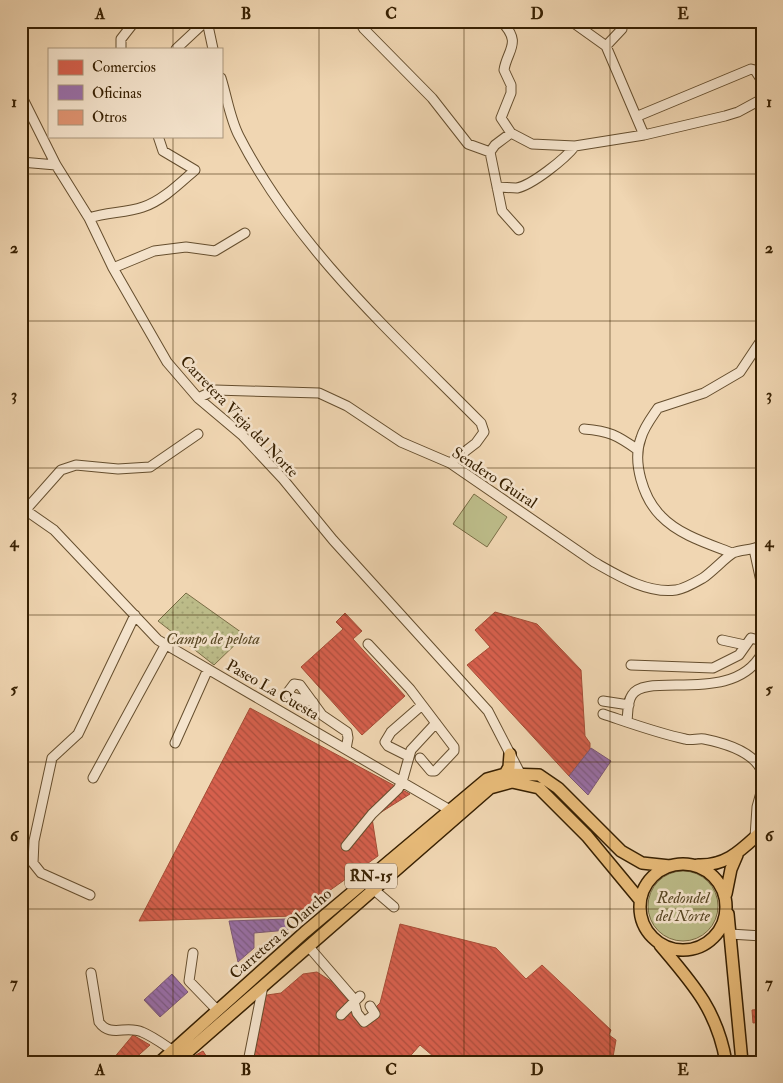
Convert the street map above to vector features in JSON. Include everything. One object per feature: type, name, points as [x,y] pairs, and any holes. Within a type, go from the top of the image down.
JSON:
[{"type":"main road","points":[[506,774],[509,767],[510,754]]},
{"type":"main road","name":"Carretera a Olancho","points":[[176,1062],[373,889],[454,813],[487,779],[506,774],[539,774],[558,788],[621,851],[642,863],[670,866]]},
{"type":"main road","name":"Carretera a Olancho","points":[[160,1062],[217,1010],[454,813],[490,788],[512,782],[539,788],[587,836],[640,900]]},
{"type":"main road","name":"RN-15","points":[[670,866],[708,865],[723,862],[737,855],[760,837]]},
{"type":"main road","name":"RN-15","points":[[659,944],[671,949],[684,951],[697,949],[709,943],[718,934],[724,922],[727,909],[727,883],[737,855]]},
{"type":"main road","name":"RN-15","points":[[693,865],[714,876],[726,897]]},
{"type":"main road","points":[[670,866],[650,879],[640,900],[640,912],[644,926],[708,1006],[722,1038],[726,1062]]},
{"type":"main road","points":[[727,909],[742,1062]]},
{"type":"street","points":[[121,48],[120,39],[135,21]]},
{"type":"street","points":[[177,48],[206,21],[213,48]]},
{"type":"street","points":[[360,21],[364,29],[432,98],[468,144],[490,152]]},
{"type":"street","points":[[502,21],[507,27],[513,43],[504,70],[511,85],[511,94],[502,118],[511,134],[532,144],[574,146],[644,135],[738,112],[762,99]]},
{"type":"street","points":[[571,21],[606,46],[638,116],[644,135]]},
{"type":"street","points":[[606,46],[622,29]]},
{"type":"street","points":[[638,116],[750,69],[756,70],[762,81]]},
{"type":"street","points":[[222,81],[238,135],[291,222],[364,306],[480,423],[484,432],[476,443],[450,463]]},
{"type":"street","name":"Carretera Vieja del Norte","points":[[21,95],[56,165],[89,218],[113,268],[167,362],[198,398],[256,450],[333,540],[488,711],[520,773]]},
{"type":"street","points":[[511,134],[495,145],[490,152],[502,210],[519,230]]},
{"type":"street","points":[[89,218],[105,212],[144,207],[166,194],[195,170],[163,151],[159,138]]},
{"type":"street","points":[[497,187],[518,188],[550,169],[569,154],[574,146]]},
{"type":"street","points":[[21,162],[56,165]]},
{"type":"street","points":[[113,268],[154,251],[186,248],[215,251],[245,233]]},
{"type":"street","points":[[732,554],[678,529],[661,517],[650,501],[642,482],[638,450],[641,437],[658,408],[704,393],[740,372],[762,338]]},
{"type":"street","name":"Sendero Guiral","points":[[198,398],[215,390],[319,393],[347,406],[401,442],[450,463],[614,574],[650,588],[677,590],[704,577],[732,554],[758,547]]},
{"type":"street","points":[[584,429],[606,431],[617,435],[638,450]]},
{"type":"street","points":[[23,510],[61,470],[76,465],[118,469],[150,467],[198,434]]},
{"type":"street","name":"Paseo La Cuesta","points":[[23,510],[54,530],[158,640],[454,813]]},
{"type":"street","points":[[758,547],[762,586]]},
{"type":"street","points":[[90,895],[40,873],[33,863],[34,841],[52,758],[78,734],[135,615]]},
{"type":"street","points":[[631,665],[713,668],[739,655],[751,638],[762,641]]},
{"type":"street","points":[[722,640],[745,645]]},
{"type":"street","points":[[93,778],[166,644]]},
{"type":"street","points":[[368,644],[410,689],[436,723],[454,751],[435,771],[431,771],[420,758]]},
{"type":"street","points":[[627,722],[628,705],[632,694],[647,687],[696,685],[736,678],[756,664],[762,653]]},
{"type":"street","points":[[175,744],[208,669]]},
{"type":"street","points":[[603,701],[628,705]]},
{"type":"street","points":[[313,702],[322,715],[347,732],[346,749]]},
{"type":"street","points":[[408,756],[388,746],[385,742],[391,732],[422,706]]},
{"type":"street","points":[[603,714],[687,740],[702,739],[726,745],[753,758],[759,764],[762,772]]},
{"type":"street","points":[[346,846],[402,782],[408,756],[436,723]]},
{"type":"street","points":[[760,837],[757,807],[762,790]]},
{"type":"street","points":[[373,889],[394,907]]},
{"type":"street","points":[[730,934],[762,936]]},
{"type":"street","points":[[309,947],[357,999],[357,1013],[364,1022],[375,1014],[370,1006]]},
{"type":"street","points":[[193,952],[189,981],[217,1010]]},
{"type":"street","points":[[91,973],[99,1022],[103,1028],[108,1031],[136,1030],[143,1032],[172,1050]]},
{"type":"street","points":[[248,1062],[263,986]]},
{"type":"street","points":[[341,1015],[357,999]]},
{"type":"green space","points":[[474,494],[507,517],[487,547],[453,524]]},
{"type":"green space","name":"Campo de pelota","points":[[186,593],[245,635],[214,665],[158,621]]},
{"type":"green space","name":"Redondel del Norte","points":[[683,871],[696,874],[708,881],[715,893],[718,906],[715,919],[708,931],[696,938],[683,941],[670,938],[658,931],[651,919],[648,906],[651,893],[658,881],[670,874]]},
{"type":"building: Comercios","points":[[495,612],[537,624],[581,670],[585,736],[590,743],[590,750],[569,776],[467,665],[490,647],[475,630]]},
{"type":"building: Comercios","points":[[345,613],[362,631],[353,639],[405,696],[362,735],[301,667],[343,629],[336,622]]},
{"type":"building: Comercios","points":[[250,708],[410,794],[372,818],[378,856],[294,916],[139,921]]},
{"type":"building: Comercios","points":[[400,924],[496,948],[526,979],[542,965],[611,1030],[609,1035],[616,1040],[613,1057],[610,1062],[440,1062],[420,1045],[405,1062],[253,1062],[263,1000],[267,995],[281,993],[303,974],[317,972],[337,985],[365,1018],[380,1003]]},
{"type":"building: Comercios","points":[[762,1009],[762,1022],[753,1023],[752,1010]]},
{"type":"building: Comercios","points":[[133,1035],[150,1045],[131,1062],[116,1062],[113,1059]]},
{"type":"building: Comercios","points":[[203,1051],[210,1062],[198,1062],[194,1056]]},
{"type":"building: Oficinas","points":[[591,748],[611,761],[588,795],[569,776]]},
{"type":"building: Oficinas","points":[[287,919],[288,930],[254,933],[254,948],[238,962],[229,921]]},
{"type":"building: Oficinas","points":[[172,974],[188,992],[160,1017],[144,1000]]},
{"type":"building: Otros","points":[[762,897],[762,919],[758,919],[757,898]]}]
